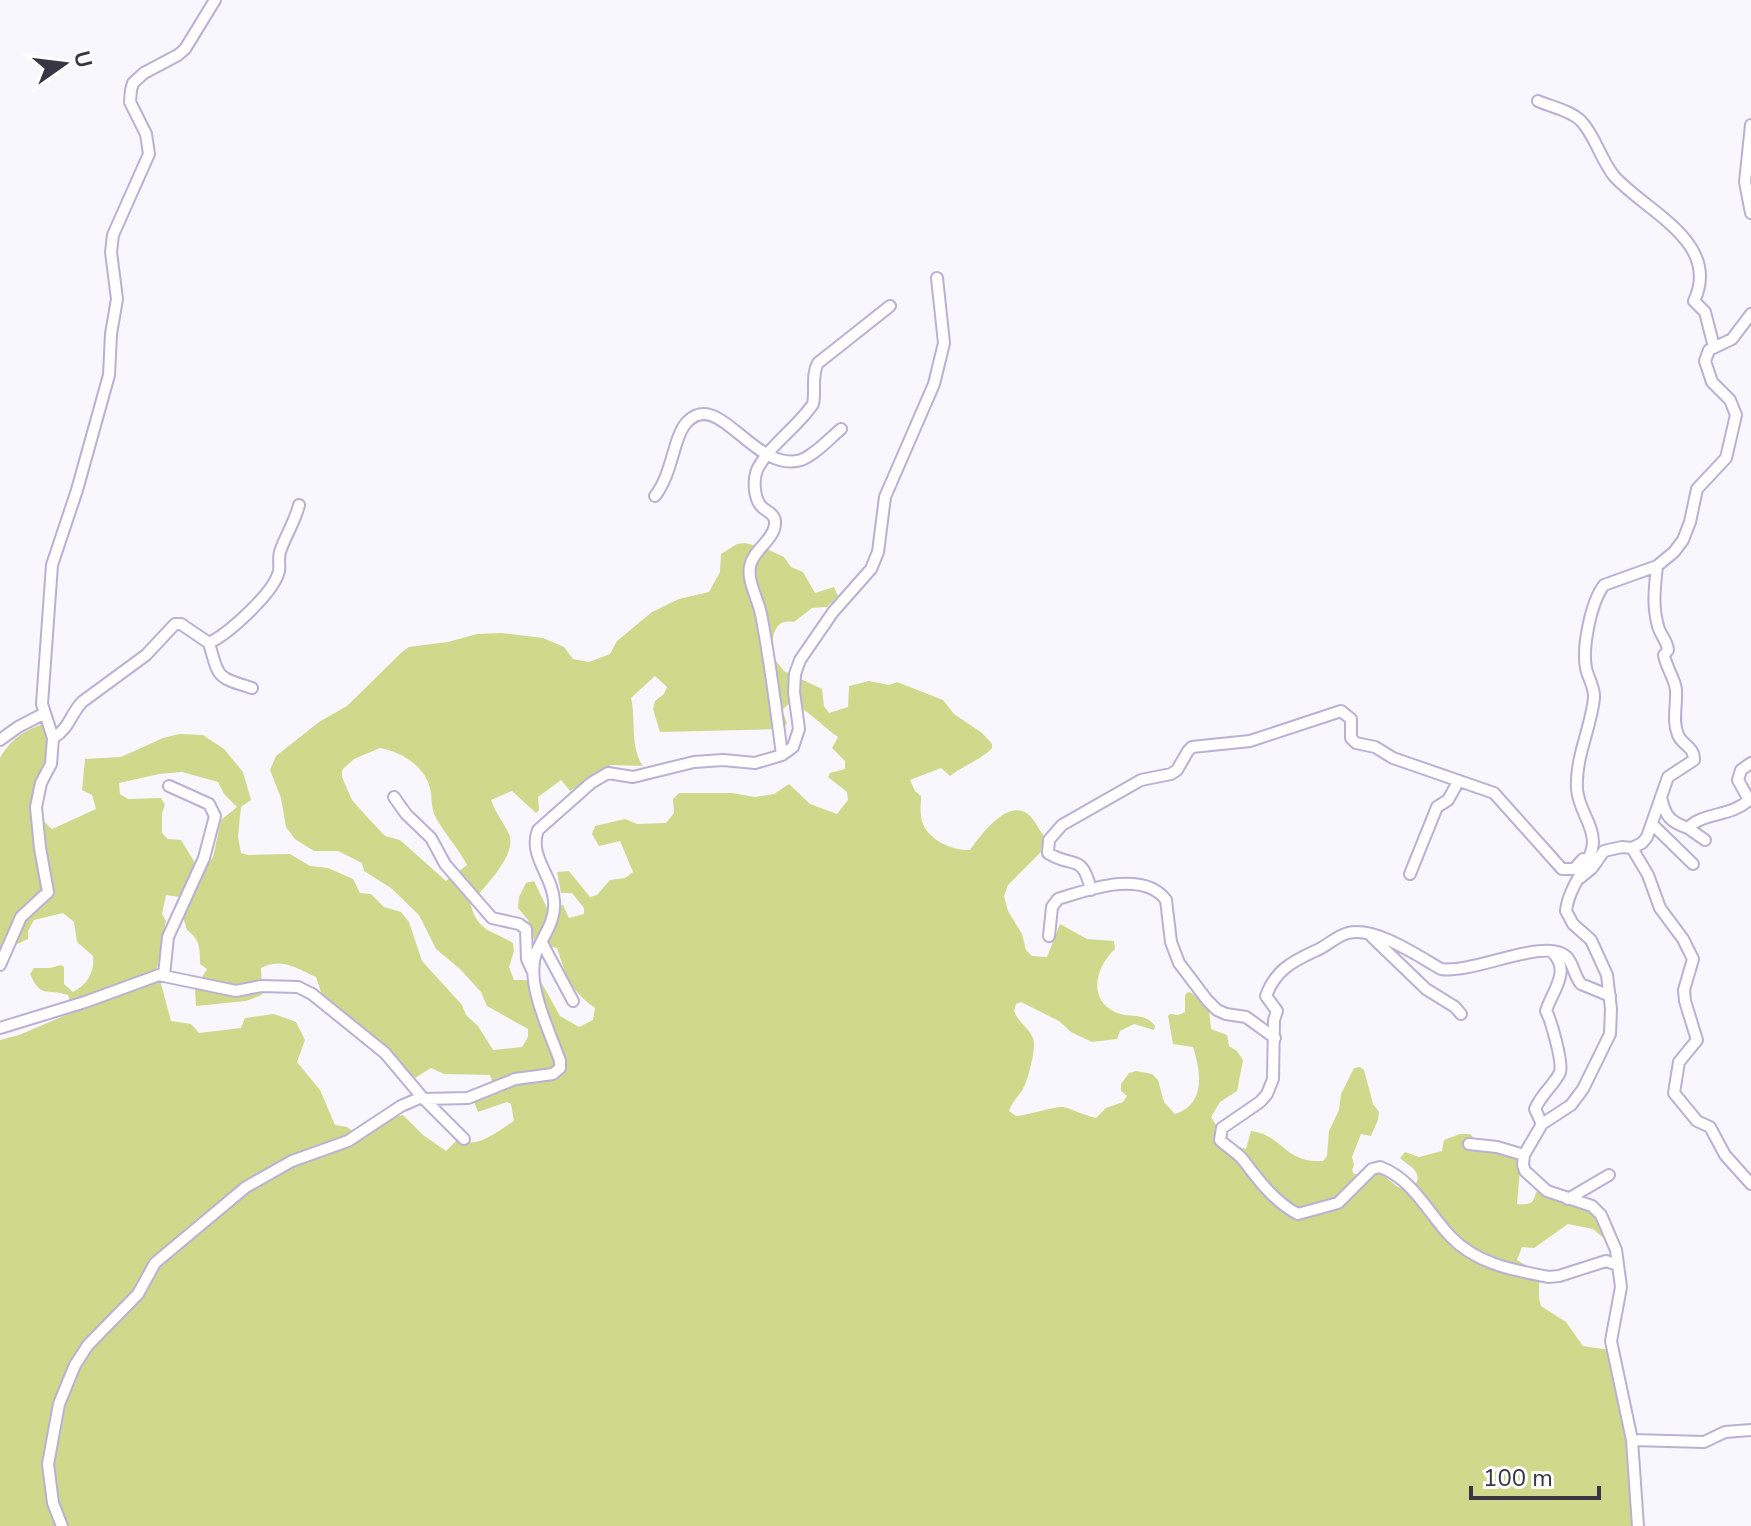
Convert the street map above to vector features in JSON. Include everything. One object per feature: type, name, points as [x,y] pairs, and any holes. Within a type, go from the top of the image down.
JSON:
[{"type":"street","points":[[0,965],[21,917],[48,892],[36,807],[41,783],[51,764],[53,738],[42,704],[53,555],[77,490],[109,375],[117,299],[111,252],[113,235],[149,154],[146,134],[130,102],[131,90],[133,83],[144,73],[185,49],[215,0]]},
{"type":"street","points":[[1538,101],[1582,121],[1613,174],[1661,214],[1693,251],[1701,287],[1694,301],[1705,312],[1714,347]]},
{"type":"street","points":[[1751,125],[1745,182],[1751,213]]},
{"type":"street","points":[[532,970],[555,903],[537,857],[535,835],[591,783],[608,773],[642,776],[694,762],[723,760],[755,763],[782,755],[793,747],[799,729],[794,692],[800,660],[833,612],[871,569],[878,552],[885,497],[934,384],[944,343],[937,278]]},
{"type":"street","points":[[782,755],[760,613],[750,574],[753,558],[775,526],[772,513],[760,505],[754,482],[767,456],[813,404],[814,369],[818,363],[890,306]]},
{"type":"street","points":[[1638,1526],[1632,1440],[1611,1341],[1621,1287],[1616,1250],[1601,1215],[1592,1206],[1547,1191],[1536,1183],[1525,1171],[1524,1155],[1542,1124],[1571,1105],[1583,1089],[1610,1034],[1607,975],[1591,940],[1568,917],[1567,901],[1590,857],[1593,840],[1576,786],[1594,696],[1585,665],[1588,628],[1604,585],[1657,566],[1674,552],[1690,522],[1697,489],[1726,458],[1735,424],[1734,408],[1712,382],[1705,367],[1706,354],[1732,339],[1751,314]]},
{"type":"street","points":[[655,496],[668,478],[682,429],[688,420],[696,416],[715,416],[724,420],[767,456],[785,461],[802,459],[841,429]]},
{"type":"street","points":[[209,643],[238,624],[274,582],[279,573],[280,553],[296,521],[299,505]]},
{"type":"street","points":[[1575,881],[1592,868],[1604,851],[1632,848],[1645,841],[1668,777],[1692,762],[1694,755],[1690,746],[1678,735],[1676,686],[1666,666],[1664,655],[1668,648],[1658,626],[1654,602],[1657,566]]},
{"type":"street","points":[[53,738],[68,727],[82,702],[146,655],[175,624],[181,624],[209,643],[223,679],[252,688]]},
{"type":"street","points":[[1091,890],[1088,874],[1079,864],[1050,856],[1047,850],[1049,840],[1062,825],[1141,780],[1171,774],[1192,747],[1250,741],[1341,711],[1349,716],[1351,738],[1356,743],[1375,747],[1393,758],[1494,793],[1562,869],[1574,869],[1592,848]]},
{"type":"street","points":[[0,740],[45,713]]},
{"type":"street","points":[[1688,828],[1699,819],[1727,813],[1748,803],[1749,797],[1739,785],[1738,774],[1751,763]]},
{"type":"street","points":[[1410,874],[1437,807],[1448,800],[1458,782]]},
{"type":"street","points":[[164,975],[168,937],[204,858],[215,816],[209,804],[169,786]]},
{"type":"street","points":[[1661,795],[1670,821],[1688,828],[1705,840]]},
{"type":"street","points":[[62,1526],[53,1503],[48,1464],[59,1404],[75,1365],[88,1345],[138,1294],[155,1263],[246,1187],[292,1161],[348,1141],[401,1106],[423,1098],[468,1098],[515,1079],[553,1074],[560,1068],[527,959],[526,929],[519,924],[492,918],[445,864],[431,838],[406,814],[394,797]]},
{"type":"street","points":[[1652,824],[1693,864]]},
{"type":"street","points":[[1632,848],[1648,875],[1660,908],[1679,931],[1693,959],[1684,990],[1697,1040],[1679,1062],[1674,1093],[1697,1121],[1710,1127],[1725,1155],[1751,1184]]},
{"type":"street","points":[[1049,936],[1055,901],[1129,883],[1161,894],[1168,904],[1171,942],[1179,963],[1207,1000],[1226,1014],[1246,1017],[1275,1038]]},
{"type":"street","points":[[1610,996],[1581,984],[1567,957],[1560,952],[1547,949],[1470,969],[1450,971],[1385,939],[1368,933],[1348,933],[1293,961],[1277,974],[1266,996],[1277,1011],[1274,1020],[1273,1079],[1260,1102],[1222,1128],[1220,1140],[1243,1158],[1252,1176],[1273,1192],[1283,1206],[1298,1214],[1338,1203],[1372,1169],[1380,1167],[1414,1190],[1452,1238],[1480,1260],[1548,1277],[1606,1261],[1618,1265]]},
{"type":"street","points":[[1368,933],[1426,989],[1461,1014]]},
{"type":"street","points":[[542,943],[573,1001]]},
{"type":"street","points":[[1542,1124],[1535,1109],[1559,1074],[1561,1063],[1553,1025],[1546,1011],[1561,981],[1556,955],[1547,949]]},
{"type":"street","points":[[0,1028],[85,1002],[137,981],[164,975],[236,991],[261,986],[298,987],[312,994],[385,1053],[423,1098],[464,1139]]},
{"type":"street","points":[[1469,1144],[1497,1147],[1524,1155]]},
{"type":"street","points":[[1568,1199],[1609,1175]]},
{"type":"street","points":[[1632,1440],[1704,1442],[1725,1432],[1751,1430]]},
{"type":"green space","points":[[737,544],[765,548],[784,557],[791,567],[803,572],[815,593],[834,587],[838,596],[827,607],[812,608],[794,622],[778,626],[773,636],[771,655],[784,671],[822,689],[824,706],[829,713],[848,707],[849,686],[869,681],[889,685],[897,682],[943,700],[954,714],[982,733],[992,744],[988,752],[950,776],[941,768],[910,780],[921,796],[921,816],[927,831],[939,842],[970,850],[995,820],[1004,814],[1021,811],[1029,815],[1044,836],[1041,852],[1008,885],[1004,896],[1026,950],[1032,956],[1047,957],[1060,924],[1087,939],[1114,941],[1115,949],[1099,973],[1097,982],[1101,999],[1115,1012],[1146,1018],[1155,1026],[1154,1030],[1134,1024],[1120,1031],[1117,1039],[1092,1042],[1021,1002],[1016,1004],[1014,1011],[1033,1038],[1034,1048],[1025,1085],[1009,1111],[1016,1116],[1063,1107],[1096,1118],[1106,1108],[1123,1102],[1127,1096],[1121,1091],[1121,1084],[1129,1073],[1136,1071],[1152,1074],[1158,1080],[1164,1102],[1175,1114],[1185,1109],[1192,1103],[1199,1086],[1198,1067],[1193,1047],[1173,1044],[1168,1016],[1185,1012],[1185,995],[1188,992],[1209,1009],[1211,1029],[1227,1035],[1229,1046],[1243,1060],[1237,1091],[1220,1102],[1211,1117],[1218,1128],[1215,1140],[1246,1149],[1251,1131],[1271,1138],[1300,1158],[1323,1161],[1327,1156],[1329,1131],[1339,1110],[1341,1094],[1354,1068],[1360,1067],[1364,1070],[1373,1104],[1379,1112],[1371,1136],[1361,1134],[1352,1157],[1354,1174],[1380,1173],[1398,1187],[1411,1190],[1418,1176],[1400,1158],[1405,1152],[1419,1157],[1442,1151],[1444,1140],[1460,1134],[1470,1134],[1476,1140],[1521,1157],[1517,1204],[1531,1202],[1538,1190],[1573,1201],[1595,1217],[1607,1241],[1593,1229],[1568,1224],[1534,1248],[1522,1247],[1517,1260],[1538,1272],[1541,1306],[1566,1322],[1583,1346],[1609,1350],[1625,1420],[1634,1526],[0,1526],[0,1040],[73,1012],[68,995],[37,987],[30,974],[34,968],[61,965],[64,967],[64,984],[73,992],[82,986],[93,967],[93,956],[77,942],[74,922],[63,913],[34,920],[28,931],[28,939],[0,952],[0,758],[4,751],[18,736],[43,724],[48,734],[50,756],[35,813],[52,829],[96,809],[92,795],[82,790],[85,759],[121,757],[179,734],[203,735],[224,749],[243,772],[251,800],[241,807],[238,837],[241,853],[290,854],[310,866],[328,868],[353,879],[360,893],[371,894],[384,907],[401,912],[409,922],[422,961],[462,1005],[493,1050],[522,1047],[528,1037],[528,1029],[487,1006],[481,992],[436,949],[419,915],[391,888],[364,871],[362,863],[338,851],[314,851],[295,839],[286,827],[281,798],[270,770],[276,756],[319,722],[347,706],[409,647],[448,642],[477,634],[502,633],[543,638],[564,647],[573,659],[589,662],[610,654],[617,641],[652,612],[679,599],[709,592],[720,572],[721,554]],"holes":[[[655,676],[667,687],[655,701],[653,709],[660,732],[783,729],[787,723],[782,710],[790,703],[797,706],[838,737],[832,748],[845,761],[845,769],[830,773],[828,777],[847,792],[848,800],[837,814],[810,804],[789,784],[774,794],[755,797],[732,793],[679,793],[673,799],[674,813],[666,823],[637,824],[625,819],[595,826],[592,834],[599,846],[620,841],[633,872],[625,878],[610,880],[597,895],[590,897],[569,871],[557,872],[561,893],[572,893],[584,908],[584,914],[569,918],[563,905],[547,908],[534,881],[526,883],[519,897],[518,908],[528,920],[535,943],[557,948],[570,982],[595,1008],[593,1020],[579,1027],[560,1016],[540,980],[514,980],[509,967],[513,943],[481,925],[470,903],[498,871],[509,851],[509,834],[491,800],[512,791],[536,813],[539,810],[538,797],[561,780],[570,791],[611,765],[643,766],[635,742],[631,698]],[[380,748],[403,756],[417,766],[430,788],[436,818],[467,865],[446,881],[400,840],[385,836],[352,800],[342,777],[342,770],[354,759]],[[182,772],[218,782],[224,794],[237,807],[221,820],[213,857],[204,870],[195,863],[181,840],[168,839],[162,833],[165,805],[161,798],[128,799],[120,794],[119,783]],[[166,895],[179,897],[176,915],[184,920],[187,930],[197,941],[200,964],[207,969],[195,989],[196,1006],[246,1001],[262,995],[261,968],[276,964],[295,967],[316,977],[323,998],[391,1053],[415,1078],[431,1068],[444,1074],[490,1075],[496,1094],[474,1102],[478,1112],[507,1102],[511,1104],[514,1121],[480,1141],[472,1143],[458,1139],[446,1151],[423,1135],[403,1115],[358,1135],[347,1127],[335,1125],[320,1090],[297,1062],[305,1040],[296,1022],[274,1014],[245,1018],[241,1028],[199,1033],[191,1024],[171,1021],[157,969],[166,921],[162,914]]]}]
